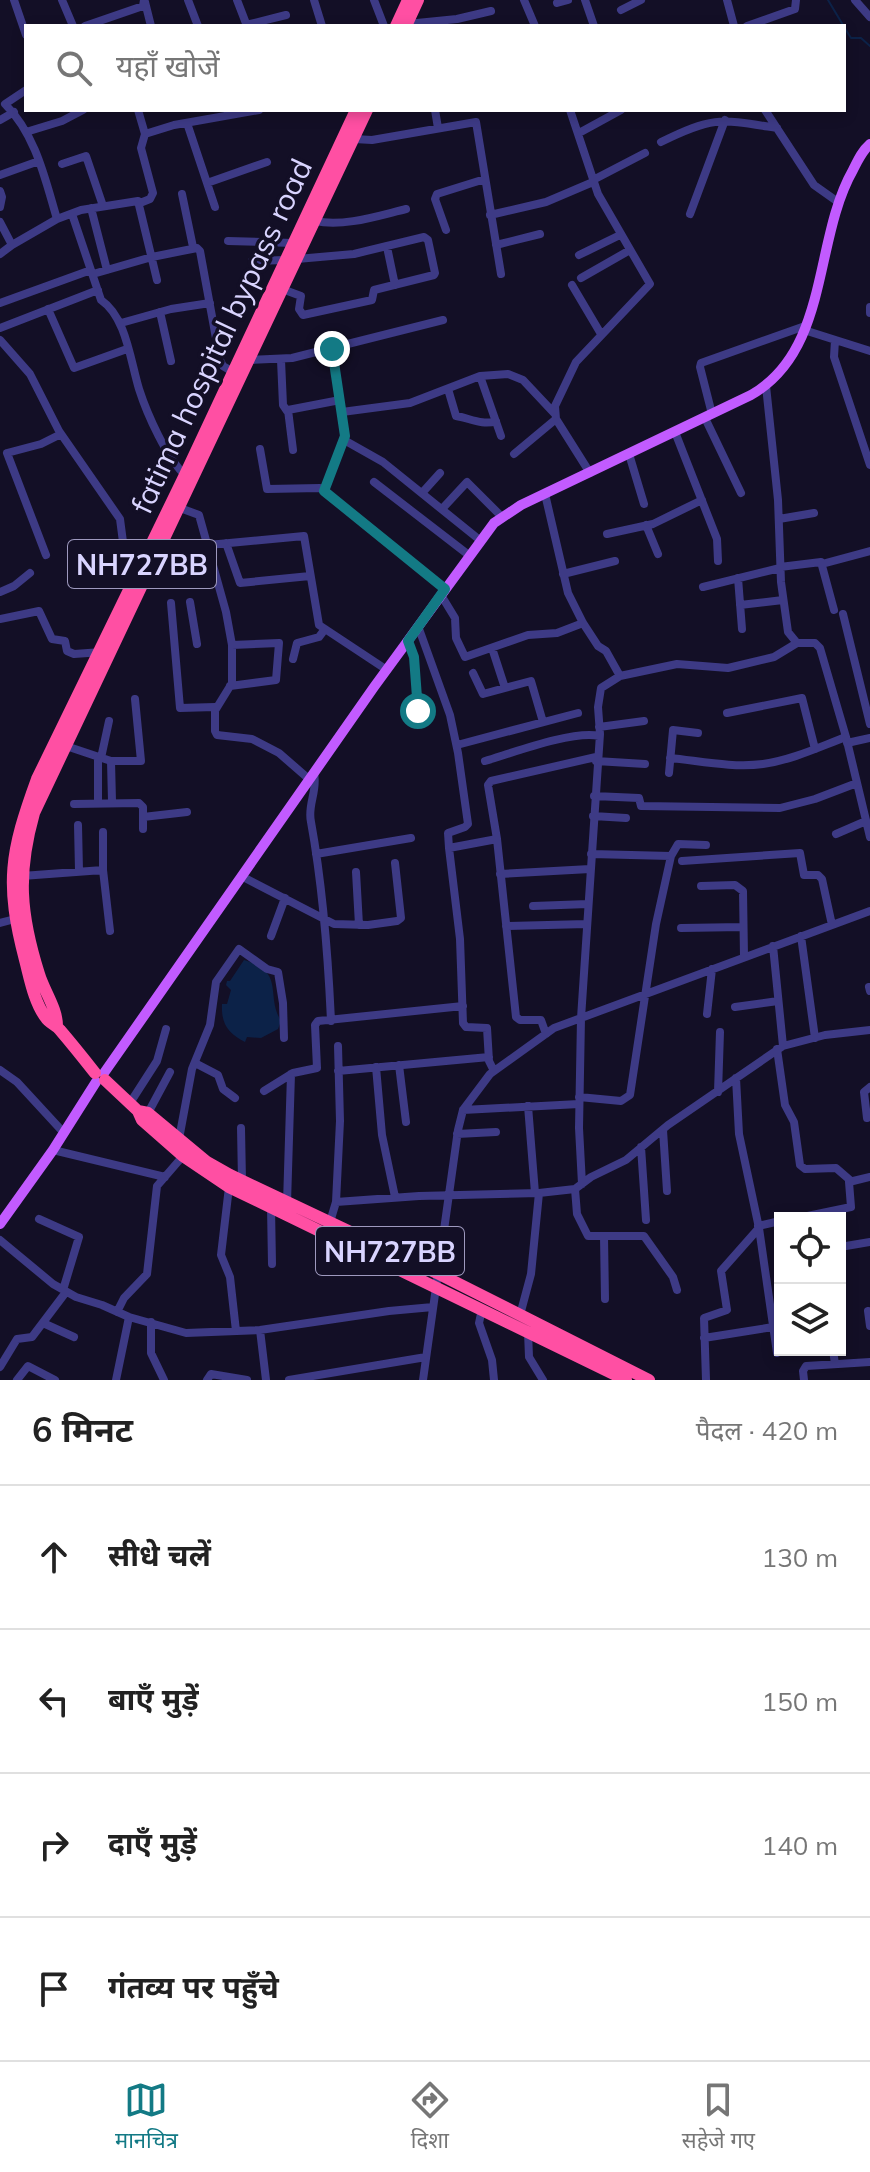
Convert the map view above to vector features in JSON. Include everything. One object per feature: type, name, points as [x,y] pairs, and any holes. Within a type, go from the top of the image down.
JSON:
[{"type":"highway","points":[[403,24],[408,0]]},
{"type":"highway","points":[[404,24],[418,0]]},
{"type":"highway","name":"fatima hospital bypass road","points":[[57,1026],[57,1015],[32,953],[22,899],[24,833],[66,746],[130,589],[189,477],[228,394],[250,360],[282,289],[293,243],[361,112]]},
{"type":"highway","name":"fatima hospital bypass road","points":[[228,394],[233,372],[291,260],[315,221],[354,139],[362,112]]},
{"type":"highway","name":"fatima hospital bypass road","points":[[189,477],[180,508],[37,779],[13,875],[15,919],[33,991],[47,1021],[57,1026],[100,1077],[207,1162],[330,1222],[359,1243]]},
{"type":"highway","name":"fatima hospital bypass road","points":[[139,1109],[142,1120],[183,1156],[229,1187],[520,1315],[649,1380]]},
{"type":"highway","name":"fatima hospital bypass road","points":[[436,1279],[482,1309],[626,1380]]},
{"type":"main road","points":[[0,1224],[312,776],[494,523],[545,494],[709,416],[766,386],[780,373],[795,352],[804,328],[842,189],[869,149]]},
{"type":"street","points":[[14,0],[24,29]]},
{"type":"street","points":[[62,0],[72,24]]},
{"type":"street","points":[[188,0],[197,24]]},
{"type":"street","points":[[237,0],[245,24]]},
{"type":"street","points":[[314,0],[321,24]]},
{"type":"street","points":[[374,0],[383,24]]},
{"type":"street","points":[[524,0],[534,24]]},
{"type":"street","points":[[557,3],[568,0]]},
{"type":"street","points":[[585,0],[593,24]]},
{"type":"street","points":[[621,10],[641,0]]},
{"type":"street","points":[[727,0],[733,24]]},
{"type":"street","points":[[753,24],[795,9],[796,0]]},
{"type":"street","points":[[855,0],[870,17]]},
{"type":"street","points":[[91,24],[143,6],[144,1]]},
{"type":"street","points":[[144,1],[150,24]]},
{"type":"street","points":[[412,24],[491,11]]},
{"type":"street","points":[[478,14],[481,24]]},
{"type":"street","points":[[253,24],[286,15]]},
{"type":"street","points":[[24,91],[3,100],[26,132],[39,161],[57,219]]},
{"type":"street","points":[[0,120],[14,112]]},
{"type":"street","points":[[26,132],[79,112]]},
{"type":"street","points":[[139,112],[145,134],[141,148],[152,197],[140,203]]},
{"type":"street","points":[[435,112],[438,128]]},
{"type":"street","points":[[514,454],[555,416],[555,406],[573,366],[650,284],[620,235],[593,181],[571,112]]},
{"type":"street","points":[[579,133],[617,112]]},
{"type":"street","points":[[766,112],[814,185],[838,202]]},
{"type":"street","points":[[145,134],[224,113]]},
{"type":"street","points":[[661,142],[704,122],[725,120],[777,128]]},
{"type":"street","points":[[690,214],[725,120]]},
{"type":"street","points":[[354,139],[372,140],[476,122],[501,274]]},
{"type":"street","points":[[187,123],[215,207]]},
{"type":"street","points":[[490,215],[546,202],[645,153]]},
{"type":"street","points":[[62,164],[84,156],[88,158],[103,206]]},
{"type":"street","points":[[0,175],[39,161]]},
{"type":"street","points":[[207,183],[267,162]]},
{"type":"street","points":[[446,230],[435,199],[437,194],[485,179]]},
{"type":"street","points":[[0,191],[0,207]]},
{"type":"street","points":[[182,194],[193,247]]},
{"type":"street","points":[[0,254],[57,219],[91,208],[134,200],[140,203]]},
{"type":"street","points":[[140,203],[157,280]]},
{"type":"street","points":[[91,208],[107,270]]},
{"type":"street","points":[[315,221],[330,223],[363,219],[406,209]]},
{"type":"street","points":[[72,214],[101,300],[113,307],[121,323],[140,391],[174,465],[189,477]]},
{"type":"street","points":[[0,222],[12,245]]},
{"type":"street","points":[[496,245],[540,234]]},
{"type":"street","points":[[579,255],[620,235]]},
{"type":"street","points":[[252,261],[354,254],[427,238],[435,273],[374,290],[372,300],[303,315],[299,309],[301,296],[282,289]]},
{"type":"street","points":[[228,241],[293,243]]},
{"type":"street","points":[[0,303],[92,272],[193,247],[200,251],[220,360],[233,372]]},
{"type":"street","points":[[387,247],[395,285]]},
{"type":"street","points":[[581,278],[630,250]]},
{"type":"street","points":[[572,285],[601,334]]},
{"type":"street","points":[[0,328],[98,290]]},
{"type":"street","points":[[121,323],[210,303]]},
{"type":"street","points":[[870,307],[870,313]]},
{"type":"street","points":[[48,309],[74,368],[127,349]]},
{"type":"street","points":[[160,312],[171,361]]},
{"type":"street","points":[[250,360],[281,360],[443,320]]},
{"type":"street","points":[[741,493],[709,416],[701,363],[804,328],[870,351]]},
{"type":"street","points":[[0,340],[30,374],[61,434],[120,519],[130,589]]},
{"type":"street","points":[[835,340],[834,357],[870,465]]},
{"type":"street","points":[[324,491],[344,440],[332,349]]},
{"type":"street","points":[[281,360],[284,407],[293,450]]},
{"type":"street","points":[[342,412],[410,403],[480,376],[508,374],[519,377],[555,416],[590,473]]},
{"type":"street","points":[[480,376],[501,436]]},
{"type":"street","points":[[766,386],[772,425],[783,600],[788,632],[797,643]]},
{"type":"street","points":[[448,389],[456,416],[487,424],[496,421]]},
{"type":"street","points":[[287,411],[340,400]]},
{"type":"street","points":[[675,432],[717,539],[718,561]]},
{"type":"street","points":[[46,555],[4,455],[41,444],[61,434]]},
{"type":"street","points":[[344,440],[379,459],[481,541]]},
{"type":"street","points":[[260,449],[267,489],[313,486],[324,491],[443,592],[455,618],[456,638],[467,658],[528,635],[557,633],[583,623]]},
{"type":"street","points":[[629,454],[644,504]]},
{"type":"street","points":[[422,493],[440,473]]},
{"type":"street","points":[[374,482],[470,556]]},
{"type":"street","points":[[442,509],[467,482],[503,518]]},
{"type":"street","points":[[545,494],[568,593],[583,623],[598,646],[606,651],[620,676]]},
{"type":"street","points":[[607,534],[646,525],[702,500]]},
{"type":"street","points":[[180,508],[199,515],[232,645],[232,683],[216,709],[215,731],[217,735],[252,739],[279,753],[312,776],[317,788],[310,820],[325,919],[331,1021]]},
{"type":"street","points":[[779,519],[814,513]]},
{"type":"street","points":[[646,525],[658,554]]},
{"type":"street","points":[[208,545],[304,536],[318,621],[325,629],[387,670]]},
{"type":"street","points":[[226,543],[240,583],[310,576]]},
{"type":"street","points":[[703,587],[780,568],[822,564],[870,551]]},
{"type":"street","points":[[563,574],[615,561]]},
{"type":"street","points":[[822,564],[870,724]]},
{"type":"street","points":[[0,592],[14,586],[30,573]]},
{"type":"street","points":[[738,578],[742,629]]},
{"type":"street","points":[[740,605],[783,600]]},
{"type":"street","points":[[190,602],[197,644]]},
{"type":"street","points":[[171,603],[179,707],[213,706],[216,709]]},
{"type":"street","points":[[0,619],[39,611],[52,639],[65,641],[67,651],[74,654],[105,652]]},
{"type":"street","points":[[172,623],[193,620]]},
{"type":"street","points":[[418,626],[444,696],[457,745],[472,843]]},
{"type":"street","points":[[293,659],[297,643],[319,637],[325,629]]},
{"type":"street","points":[[408,641],[414,657],[418,711]]},
{"type":"street","points":[[230,686],[276,680],[279,643],[232,645]]},
{"type":"street","points":[[677,1290],[673,1277],[644,1236],[591,1237],[586,1234],[577,1214],[581,1018],[601,688],[620,676],[677,664],[728,668],[774,657],[797,643],[815,643],[820,648],[870,837]]},
{"type":"street","points":[[492,648],[505,688]]},
{"type":"street","points":[[473,673],[481,693],[532,682],[543,722]]},
{"type":"street","points":[[727,713],[802,698],[815,749]]},
{"type":"street","points":[[66,746],[111,761],[139,762],[142,759],[135,699]]},
{"type":"street","points":[[457,745],[578,713]]},
{"type":"street","points":[[98,802],[99,758],[109,721]]},
{"type":"street","points":[[485,761],[644,721]]},
{"type":"street","points":[[669,773],[673,730],[698,733]]},
{"type":"street","points":[[670,758],[752,765],[788,759],[846,740],[870,738]]},
{"type":"street","points":[[546,1034],[541,1020],[520,1020],[516,1017],[497,839],[488,789],[491,781],[596,759],[645,764]]},
{"type":"street","points":[[111,761],[112,801]]},
{"type":"street","points":[[594,796],[639,798],[641,806],[772,809],[807,802],[857,783]]},
{"type":"street","points":[[74,804],[112,801],[139,803],[143,807],[143,829]]},
{"type":"street","points":[[143,817],[187,812]]},
{"type":"street","points":[[593,816],[626,818]]},
{"type":"street","points":[[78,825],[79,871]]},
{"type":"street","points":[[467,825],[448,833],[460,939],[463,1023],[466,1027],[487,1028],[489,1057],[494,1071]]},
{"type":"street","points":[[836,834],[868,825]]},
{"type":"street","points":[[103,832],[103,870],[110,931]]},
{"type":"street","points":[[316,854],[411,838]]},
{"type":"street","points":[[449,848],[497,839]]},
{"type":"street","points":[[463,1110],[621,1101],[630,1095],[656,924],[671,856],[678,844],[706,845]]},
{"type":"street","points":[[682,861],[800,853],[804,875],[818,875],[822,879],[832,925]]},
{"type":"street","points":[[591,854],[671,856]]},
{"type":"street","points":[[243,877],[334,924],[359,925],[401,918],[395,863]]},
{"type":"street","points":[[500,874],[590,869]]},
{"type":"street","points":[[22,876],[103,870]]},
{"type":"street","points":[[356,872],[359,925]]},
{"type":"street","points":[[701,886],[739,887],[743,891],[744,957]]},
{"type":"street","points":[[271,936],[285,898]]},
{"type":"street","points":[[533,906],[588,904]]},
{"type":"street","points":[[423,1380],[457,1134],[463,1110],[494,1071],[546,1034],[581,1018],[870,911]]},
{"type":"street","points":[[0,923],[15,919]]},
{"type":"street","points":[[506,926],[587,924]]},
{"type":"street","points":[[681,928],[743,927]]},
{"type":"street","points":[[801,936],[815,1038]]},
{"type":"street","points":[[773,946],[785,1105],[794,1122],[800,1165],[805,1169],[836,1168],[851,1181]]},
{"type":"street","points":[[179,1139],[186,1092],[210,1025],[216,982],[239,949],[267,969],[277,971],[283,1003],[284,1038]]},
{"type":"street","points":[[707,1014],[712,969]]},
{"type":"street","points":[[735,1007],[778,1001]]},
{"type":"street","points":[[264,1091],[291,1074],[317,1068],[315,1025],[318,1021],[463,1006]]},
{"type":"street","points":[[139,1109],[166,1029]]},
{"type":"street","points":[[336,1202],[537,1193],[579,1187],[626,1160],[663,1130],[780,1048],[815,1038],[870,1030]]},
{"type":"street","points":[[718,1092],[720,1032]]},
{"type":"street","points":[[330,1222],[336,1202],[340,1121],[338,1046]]},
{"type":"street","points":[[338,1071],[489,1057]]},
{"type":"street","points":[[195,1063],[216,1074],[223,1089],[235,1098]]},
{"type":"street","points":[[399,1065],[406,1122]]},
{"type":"street","points":[[376,1067],[382,1135],[395,1197]]},
{"type":"street","points":[[0,1070],[17,1082],[64,1133]]},
{"type":"street","points":[[139,1109],[170,1072]]},
{"type":"street","points":[[287,1203],[291,1074]]},
{"type":"street","points":[[736,1078],[739,1134],[759,1227],[774,1334]]},
{"type":"street","points":[[867,1118],[864,1092],[870,1087]]},
{"type":"street","points":[[520,1315],[531,1274],[537,1193],[528,1106]]},
{"type":"street","points":[[241,1128],[242,1181]]},
{"type":"street","points":[[663,1130],[667,1191]]},
{"type":"street","points":[[457,1134],[496,1132]]},
{"type":"street","points":[[641,1147],[646,1220]]},
{"type":"street","points":[[53,1150],[165,1177]]},
{"type":"street","points":[[117,1312],[124,1298],[147,1274],[156,1189],[183,1156]]},
{"type":"street","points":[[851,1181],[870,1177]]},
{"type":"street","points":[[827,1212],[851,1207],[851,1181]]},
{"type":"street","points":[[229,1187],[221,1255],[230,1277],[236,1331]]},
{"type":"street","points":[[271,1207],[272,1264]]},
{"type":"street","points":[[0,1367],[17,1339],[29,1339],[64,1291],[79,1237],[39,1219]]},
{"type":"street","points":[[706,1380],[704,1318],[727,1310],[721,1271],[759,1227],[774,1223]]},
{"type":"street","points":[[604,1237],[605,1299]]},
{"type":"street","points":[[0,1240],[64,1291],[129,1317],[186,1333],[260,1330],[433,1307]]},
{"type":"street","points":[[846,1246],[870,1242]]},
{"type":"street","points":[[482,1309],[479,1323],[491,1357],[494,1380]]},
{"type":"street","points":[[868,1311],[870,1326]]},
{"type":"street","points":[[116,1380],[129,1317]]},
{"type":"street","points":[[151,1322],[151,1353],[164,1380]]},
{"type":"street","points":[[43,1323],[74,1337]]},
{"type":"street","points":[[704,1338],[773,1327]]},
{"type":"street","points":[[260,1330],[266,1380]]},
{"type":"street","points":[[528,1331],[529,1357],[543,1380]]},
{"type":"street","points":[[834,1356],[835,1364]]},
{"type":"street","points":[[289,1380],[336,1376],[426,1357]]},
{"type":"street","points":[[804,1380],[806,1366],[870,1362]]},
{"type":"street","points":[[17,1380],[28,1366],[55,1380]]},
{"type":"street","points":[[207,1380],[211,1374],[247,1380]]},
{"type":"water","points":[[244,960],[257,965],[270,978],[281,1021],[278,1029],[261,1038],[247,1037],[245,1042],[227,1027],[222,1011],[222,1004],[227,1004],[231,990],[226,985],[227,981]]},
{"type":"waterway","points":[[828,0],[842,24]]},
{"type":"waterway","points":[[846,30],[851,38],[861,38],[870,46]]},
{"type":"route","points":[[332,349],[345,436],[324,491],[445,589],[408,641],[414,657],[418,711]]}]
